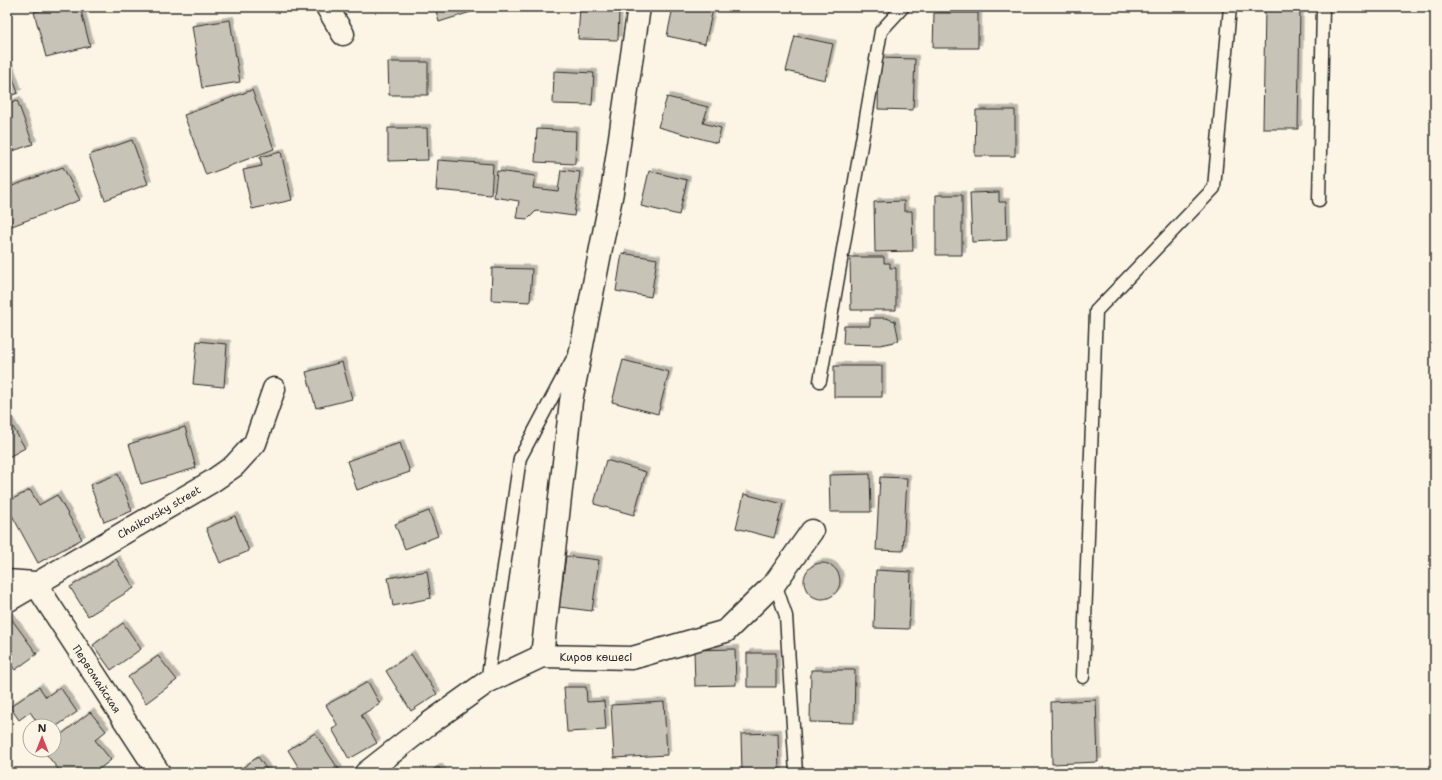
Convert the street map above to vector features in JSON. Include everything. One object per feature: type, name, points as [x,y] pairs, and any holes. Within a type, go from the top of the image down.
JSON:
[{"type":"street","points":[[327,7],[343,34]]},
{"type":"street","points":[[542,656],[571,401],[612,192],[639,7]]},
{"type":"street","name":"Chaikovsky street","points":[[7,601],[35,583],[211,482],[234,466],[255,443],[274,389]]},
{"type":"street","name":"Киров көшесі","points":[[366,773],[427,725],[487,682],[542,656],[632,658],[726,631],[776,583],[812,531]]},
{"type":"street","points":[[7,580],[35,583]]},
{"type":"street","name":"Первомайская","points":[[35,583],[159,773]]},
{"type":"lane","points":[[820,382],[882,31],[903,7]]},
{"type":"lane","points":[[1083,677],[1096,311],[1214,188],[1230,7]]},
{"type":"lane","points":[[1319,200],[1323,7]]},
{"type":"lane","points":[[487,682],[520,458],[583,339]]},
{"type":"lane","points":[[776,583],[786,616],[796,773]]},
{"type":"building","points":[[53,7],[80,7],[90,46],[46,57],[34,12]]},
{"type":"building","points":[[435,7],[476,7],[477,10],[439,22]]},
{"type":"building","points":[[580,7],[619,8],[618,40],[578,39]]},
{"type":"building","points":[[673,7],[704,7],[713,9],[705,44],[667,36]]},
{"type":"building","points":[[1265,7],[1300,7],[1298,129],[1263,129]]},
{"type":"building","points":[[934,13],[978,13],[978,48],[933,48]]},
{"type":"building","points":[[230,20],[240,82],[202,88],[192,26]]},
{"type":"building","points":[[795,36],[833,44],[825,80],[786,71]]},
{"type":"building","points":[[879,58],[915,59],[913,110],[878,109]]},
{"type":"building","points":[[7,61],[18,93],[7,97]]},
{"type":"building","points":[[388,62],[428,62],[428,95],[389,95]]},
{"type":"building","points":[[554,71],[594,73],[592,105],[553,104]]},
{"type":"building","points":[[252,90],[274,149],[206,175],[184,115]]},
{"type":"building","points":[[667,97],[708,107],[703,123],[721,128],[717,143],[658,127]]},
{"type":"building","points":[[17,100],[33,144],[7,153],[7,104]]},
{"type":"building","points":[[976,110],[1015,110],[1015,156],[975,156]]},
{"type":"building","points":[[388,128],[427,128],[428,160],[388,161]]},
{"type":"building","points":[[537,129],[576,131],[575,164],[535,162]]},
{"type":"building","points":[[132,140],[148,184],[105,200],[89,155]]},
{"type":"building","points":[[281,152],[292,200],[252,209],[243,170],[262,166],[260,157]]},
{"type":"building","points":[[438,160],[493,164],[491,195],[436,190]]},
{"type":"building","points":[[63,167],[80,200],[12,226],[7,210],[7,188]]},
{"type":"building","points":[[561,170],[580,172],[574,216],[536,211],[528,219],[516,218],[519,201],[494,197],[497,171],[535,176],[533,188],[558,191]]},
{"type":"building","points":[[649,171],[687,180],[679,215],[641,206]]},
{"type":"building","points":[[999,192],[999,202],[1006,202],[1007,240],[972,242],[970,193]]},
{"type":"building","points":[[936,195],[962,195],[962,255],[936,255]]},
{"type":"building","points":[[904,201],[904,211],[912,211],[913,251],[875,252],[874,202]]},
{"type":"building","points":[[622,253],[657,259],[651,297],[616,291]]},
{"type":"building","points":[[850,257],[884,257],[884,263],[890,263],[890,268],[896,268],[896,310],[851,310]]},
{"type":"building","points":[[492,268],[532,269],[530,302],[491,300]]},
{"type":"building","points":[[870,318],[886,318],[895,321],[899,341],[880,345],[843,344],[844,326],[870,326]]},
{"type":"building","points":[[197,341],[227,344],[224,387],[193,384]]},
{"type":"building","points":[[623,360],[669,372],[658,414],[612,402]]},
{"type":"building","points":[[342,362],[352,399],[316,408],[306,372]]},
{"type":"building","points":[[834,366],[882,366],[882,397],[834,397]]},
{"type":"building","points":[[7,417],[25,448],[7,458]]},
{"type":"building","points":[[185,427],[196,468],[141,484],[129,444]]},
{"type":"building","points":[[400,443],[410,472],[357,490],[347,461]]},
{"type":"building","points":[[606,460],[646,472],[634,515],[594,504]]},
{"type":"building","points":[[118,474],[132,511],[104,522],[90,485]]},
{"type":"building","points":[[870,474],[871,512],[830,512],[829,475]]},
{"type":"building","points":[[880,477],[907,478],[903,551],[876,550]]},
{"type":"building","points":[[30,490],[39,505],[57,495],[82,539],[38,563],[7,506],[7,502]]},
{"type":"building","points":[[744,494],[783,504],[774,538],[736,528]]},
{"type":"building","points":[[429,511],[438,536],[405,549],[395,524]]},
{"type":"building","points":[[235,516],[249,551],[220,563],[206,528]]},
{"type":"building","points":[[566,556],[599,560],[592,611],[559,607]]},
{"type":"building","points":[[116,559],[134,588],[88,616],[70,587]]},
{"type":"building","points":[[826,563],[835,568],[839,574],[839,588],[835,594],[826,599],[818,599],[809,594],[805,588],[804,577],[809,568],[815,564]]},
{"type":"building","points":[[876,570],[911,572],[909,629],[874,628]]},
{"type":"building","points":[[427,571],[431,598],[393,606],[388,578]]},
{"type":"building","points":[[10,617],[37,654],[15,670],[9,662],[7,663],[7,619]]},
{"type":"building","points":[[123,623],[141,649],[111,670],[93,645]]},
{"type":"building","points":[[735,649],[736,685],[695,686],[694,650]]},
{"type":"building","points":[[747,653],[776,653],[776,687],[747,687]]},
{"type":"building","points":[[411,654],[437,694],[411,711],[386,671]]},
{"type":"building","points":[[158,656],[177,680],[146,703],[128,677]]},
{"type":"building","points":[[811,670],[855,670],[854,723],[810,722]]},
{"type":"building","points":[[368,682],[380,704],[361,715],[377,743],[349,759],[332,729],[338,726],[326,705]]},
{"type":"building","points":[[39,687],[46,697],[60,687],[77,712],[62,722],[62,718],[34,718],[30,712],[19,720],[10,707]]},
{"type":"building","points":[[564,687],[586,687],[587,702],[604,701],[606,730],[567,732]]},
{"type":"building","points":[[1096,700],[1098,762],[1052,764],[1051,702]]},
{"type":"building","points":[[664,702],[667,755],[614,758],[611,705]]},
{"type":"building","points":[[90,712],[106,731],[95,740],[111,760],[94,773],[61,773],[49,758],[62,758],[62,734]]},
{"type":"building","points":[[315,733],[339,770],[334,773],[302,773],[288,750]]},
{"type":"building","points":[[778,733],[779,773],[742,773],[741,734]]},
{"type":"building","points":[[258,757],[269,773],[235,773]]},
{"type":"building","points":[[438,767],[443,773],[429,773]]}]
